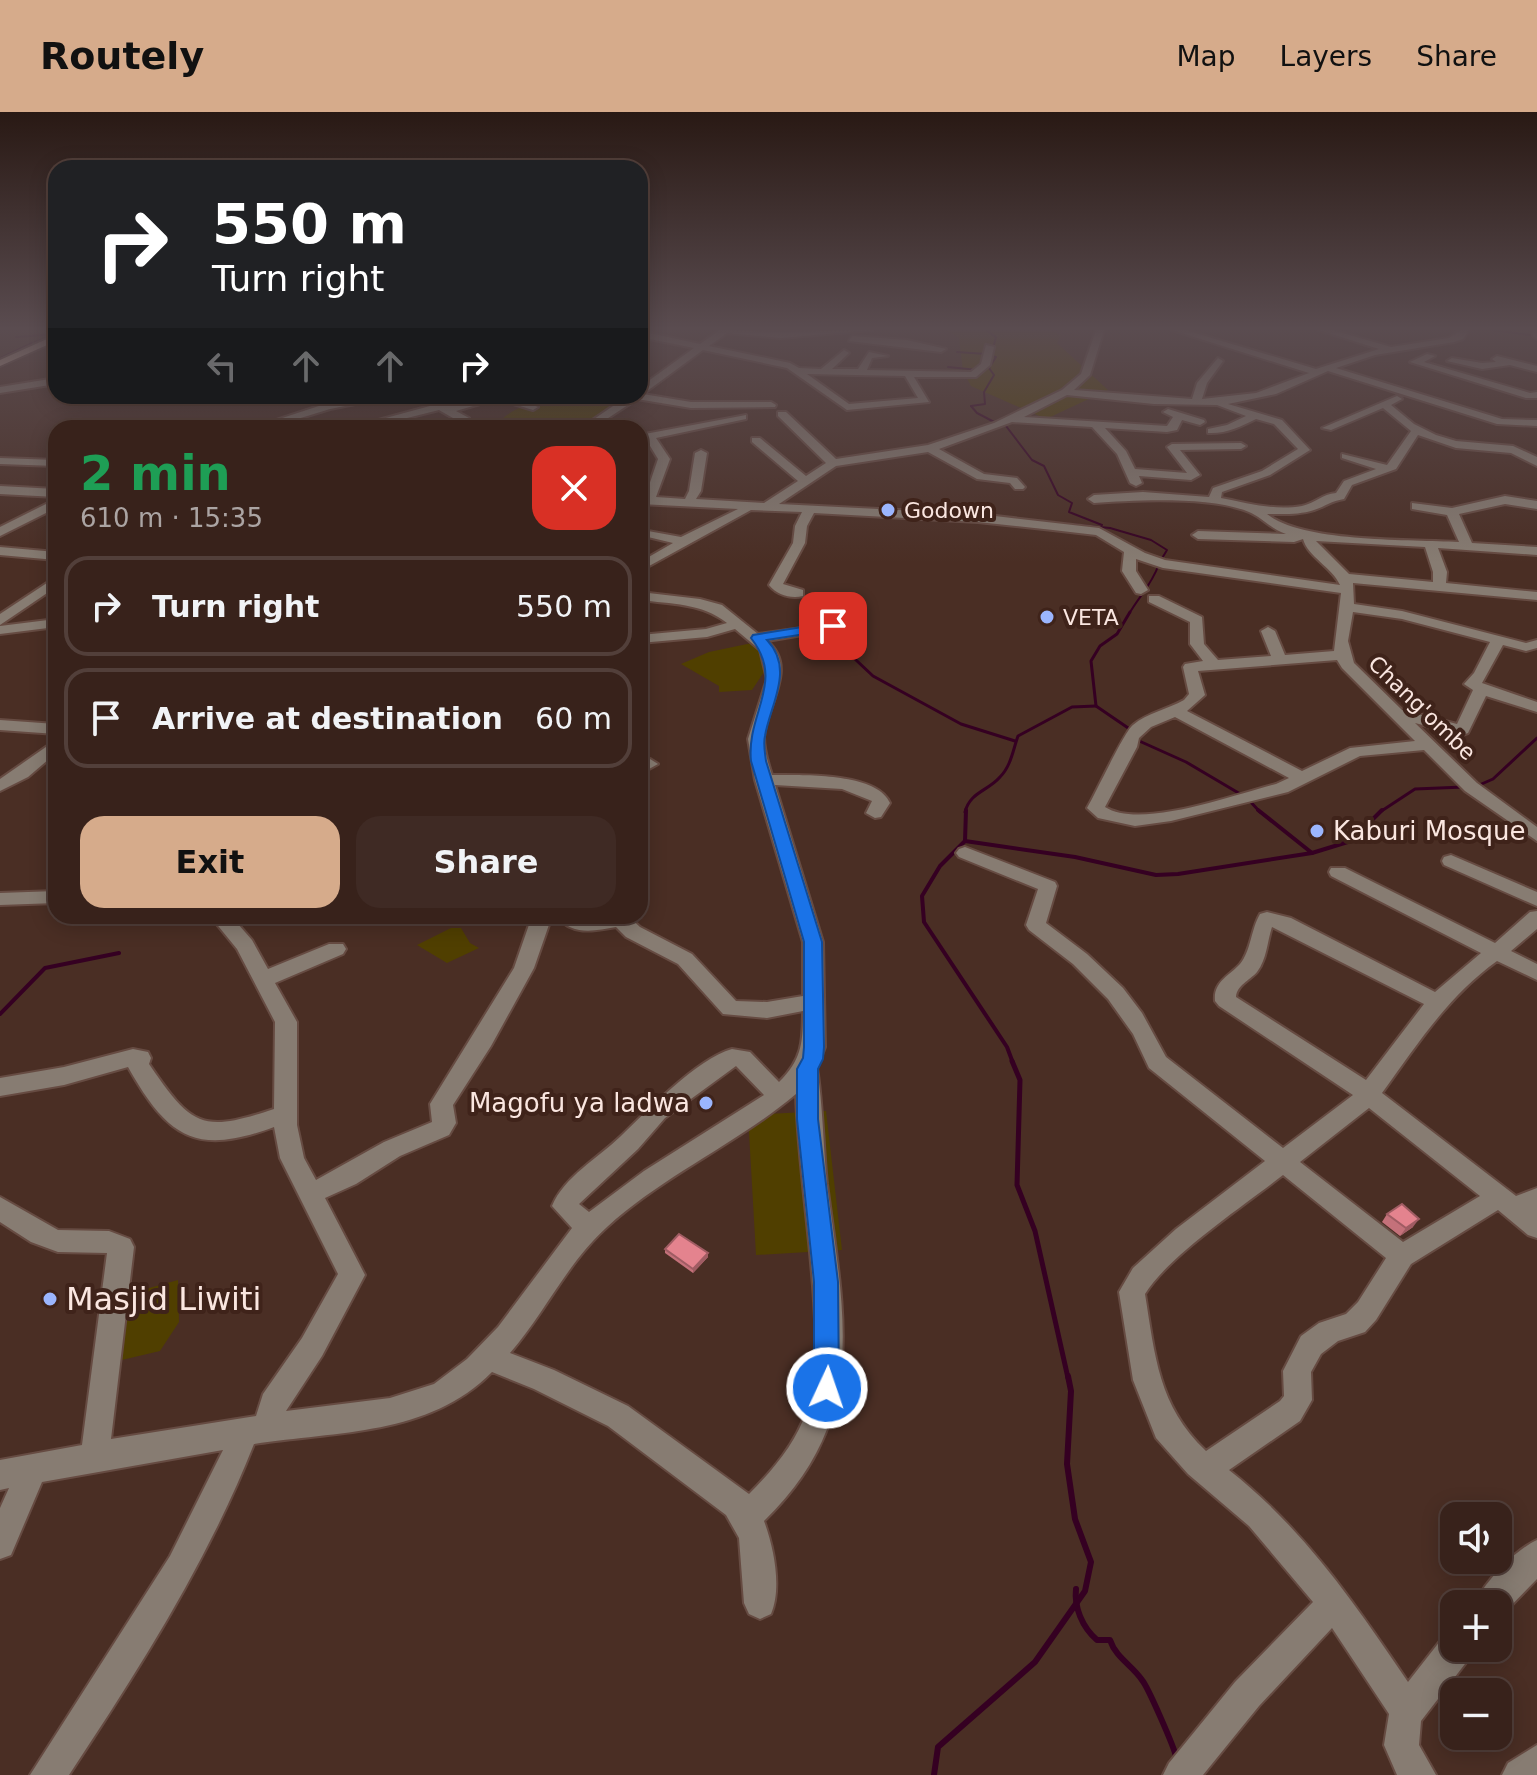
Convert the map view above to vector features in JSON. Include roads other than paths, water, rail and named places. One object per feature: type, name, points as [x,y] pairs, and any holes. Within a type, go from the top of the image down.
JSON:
[{"type":"street","points":[[283,420],[324,408]]},
{"type":"street","points":[[390,420],[444,408],[465,420]]},
{"type":"street","points":[[598,420],[617,408]]},
{"type":"street","points":[[766,507],[833,463],[910,447],[930,448],[1013,419],[1035,408]]},
{"type":"street","points":[[1159,408],[1200,422]]},
{"type":"street","points":[[1214,501],[1217,490],[1266,473],[1305,450],[1281,423],[1228,408]]},
{"type":"street","points":[[1327,428],[1376,408]]},
{"type":"street","points":[[1387,408],[1394,417],[1459,445],[1522,450],[1537,463]]},
{"type":"street","points":[[1456,408],[1501,422],[1537,423]]},
{"type":"street","points":[[782,414],[833,463]]},
{"type":"street","points":[[1013,419],[1171,429],[1179,415]]},
{"type":"street","points":[[1212,431],[1230,428],[1255,415]]},
{"type":"street","points":[[648,493],[664,459],[649,436],[742,417]]},
{"type":"street","points":[[1096,425],[1122,453],[1143,496]]},
{"type":"street","points":[[1094,499],[1143,496],[1214,501],[1255,510],[1316,505],[1325,497],[1340,496],[1353,480],[1388,469],[1418,429]]},
{"type":"street","points":[[756,440],[804,480]]},
{"type":"street","points":[[1130,472],[1191,477],[1194,475],[1188,465],[1172,447],[1241,446]]},
{"type":"street","points":[[930,448],[981,477],[1013,480],[1019,487]]},
{"type":"street","points":[[689,502],[695,491],[701,453]]},
{"type":"street","points":[[1346,456],[1388,469]]},
{"type":"street","points":[[1,462],[48,463]]},
{"type":"street","points":[[0,490],[48,493]]},
{"type":"street","points":[[648,501],[728,504],[751,499],[766,507],[809,511],[978,518],[1053,526],[1099,532],[1130,551],[1163,564],[1346,584],[1439,586],[1537,596]]},
{"type":"street","points":[[648,560],[711,525],[738,515],[751,499]]},
{"type":"street","points":[[1416,506],[1452,512],[1505,500],[1537,505]]},
{"type":"street","points":[[0,532],[48,507]]},
{"type":"street","points":[[1255,510],[1276,527],[1309,538],[1346,584]]},
{"type":"street","points":[[798,593],[781,590],[776,585],[799,543],[801,526],[809,511]]},
{"type":"street","points":[[1452,512],[1467,546]]},
{"type":"street","points":[[0,519],[22,520]]},
{"type":"street","points":[[652,534],[685,542]]},
{"type":"street","points":[[1198,535],[1537,551]]},
{"type":"street","points":[[1430,545],[1440,572],[1439,586]]},
{"type":"street","points":[[0,551],[48,556]]},
{"type":"street","points":[[1130,551],[1129,571],[1147,594],[1197,620],[1197,644],[1215,667]]},
{"type":"street","name":"Chang'ombe","points":[[1346,584],[1347,607],[1339,633],[1341,655],[1357,677],[1398,713],[1471,787],[1537,835]]},
{"type":"street","points":[[0,621],[48,587]]},
{"type":"street","points":[[0,1475],[95,1455],[409,1408],[434,1399],[452,1388],[513,1330],[566,1253],[589,1228],[637,1188],[780,1097],[807,1069],[813,1059],[813,942],[764,780],[756,739],[775,679],[767,648],[728,614],[700,603],[648,597]]},
{"type":"street","points":[[1347,607],[1402,615],[1531,648],[1537,644]]},
{"type":"street","points":[[0,630],[48,624]]},
{"type":"street","points":[[648,638],[833,626]]},
{"type":"street","points":[[1268,631],[1280,660]]},
{"type":"street","points":[[1498,640],[1481,675],[1472,684],[1481,690],[1537,707]]},
{"type":"street","points":[[1341,655],[1190,667],[1197,695],[1177,712],[1135,728],[1128,738],[1129,747],[1096,808],[1104,814],[1122,819],[1146,820],[1247,798],[1302,778],[1356,751],[1430,744]]},
{"type":"street","points":[[1398,713],[1462,730],[1481,690]]},
{"type":"street","points":[[1177,712],[1302,778]]},
{"type":"street","points":[[0,725],[48,728]]},
{"type":"street","points":[[0,786],[48,752]]},
{"type":"street","points":[[22,773],[48,767]]},
{"type":"street","points":[[764,780],[822,782],[867,791],[880,799],[875,813]]},
{"type":"street","points":[[965,853],[1048,886],[1036,925],[1082,960],[1132,1011],[1145,1032],[1157,1062],[1402,1256]]},
{"type":"street","points":[[1451,861],[1537,900]]},
{"type":"street","points":[[1338,872],[1537,973]]},
{"type":"street","points":[[0,899],[48,897]]},
{"type":"street","points":[[1407,1711],[1309,1572],[1260,1515],[1175,1438],[1154,1405],[1132,1292],[1142,1276],[1185,1237],[1367,1094],[1437,1002],[1496,951],[1515,939],[1537,917]]},
{"type":"street","points":[[1437,1002],[1275,919],[1265,920],[1256,937],[1253,963],[1226,989],[1226,1001],[1343,1075],[1537,1227]]},
{"type":"street","points":[[48,1775],[169,1589],[256,1431],[312,1347],[352,1275],[292,1158],[285,1114],[286,1022],[245,945],[228,924]]},
{"type":"street","points":[[310,1194],[347,1177],[392,1149],[441,1128],[444,1123],[441,1104],[483,1040],[524,968],[539,924]]},
{"type":"street","points":[[625,924],[637,934],[685,959],[730,1009],[767,1010],[813,1002]]},
{"type":"street","points":[[262,980],[336,949]]},
{"type":"street","points":[[0,1087],[64,1076],[133,1057],[140,1058],[138,1065],[169,1107],[198,1128],[221,1133],[285,1114]]},
{"type":"street","points":[[589,1228],[567,1211],[564,1206],[567,1199],[630,1142],[657,1112],[732,1057],[742,1058],[780,1097]]},
{"type":"street","points":[[748,1516],[768,1498],[805,1448],[827,1388],[828,1309],[807,1119],[807,1069]]},
{"type":"street","points":[[1207,1468],[1290,1411],[1298,1400],[1297,1371],[1311,1345],[1329,1332],[1355,1323],[1367,1311],[1402,1256],[1506,1203],[1537,1198]]},
{"type":"street","points":[[0,1208],[44,1235],[68,1243],[110,1242],[121,1247],[95,1455]]},
{"type":"street","points":[[487,1357],[556,1385],[618,1416],[721,1490],[748,1516],[757,1547],[760,1603]]},
{"type":"street","points":[[0,1544],[33,1468]]},
{"type":"street","points":[[1504,1590],[1537,1556]]},
{"type":"street","points":[[1181,1775],[1247,1694],[1332,1605]]},
{"type":"street","points":[[1418,1775],[1402,1751],[1399,1736],[1407,1711],[1445,1662]]},
{"type":"street","points":[[1520,1775],[1537,1762]]},
{"type":"waterway","points":[[972,408],[998,424]]},
{"type":"waterway","points":[[1006,426],[1032,460],[1044,466],[1058,495],[1072,503],[1069,512],[1102,525]]},
{"type":"waterway","points":[[1038,521],[1110,528],[1151,540],[1167,550],[1161,560]]},
{"type":"waterway","points":[[1129,614],[1159,564]]},
{"type":"waterway","points":[[1096,706],[1091,661],[1100,646],[1117,634],[1130,612]]},
{"type":"waterway","points":[[806,613],[873,676],[961,724],[1015,741]]},
{"type":"waterway","points":[[965,812],[971,800],[1004,773],[1018,736],[1072,707],[1096,706]]},
{"type":"waterway","points":[[1096,706],[1134,732]]},
{"type":"waterway","points":[[1477,786],[1493,779],[1537,738]]},
{"type":"waterway","points":[[1137,740],[1186,762],[1247,798],[1259,810]]},
{"type":"waterway","points":[[1380,812],[1415,789],[1464,787]]},
{"type":"waterway","points":[[965,841],[966,810]]},
{"type":"waterway","points":[[1259,810],[1312,853]]},
{"type":"waterway","points":[[1312,853],[1351,841],[1380,812]]},
{"type":"waterway","points":[[965,841],[1075,857],[1156,875],[1312,853]]},
{"type":"waterway","points":[[965,841],[940,866],[922,896],[924,922],[1007,1047],[1013,1063]]},
{"type":"waterway","points":[[0,1014],[45,968],[119,953]]},
{"type":"waterway","points":[[1012,1061],[1020,1080],[1017,1185],[1035,1231],[1068,1378]]},
{"type":"waterway","points":[[1068,1376],[1071,1391],[1067,1464],[1075,1519],[1091,1562],[1085,1591],[1076,1604]]},
{"type":"waterway","points":[[1076,1589],[1076,1604]]},
{"type":"waterway","points":[[934,1775],[938,1747],[1035,1662],[1076,1604]]},
{"type":"waterway","points":[[1076,1604],[1083,1623],[1092,1635],[1097,1640],[1110,1640],[1116,1652],[1142,1680],[1176,1757]]},
{"type":"place","name":"Godown","points":[[888,510]]},
{"type":"place","name":"VETA","points":[[1047,617]]},
{"type":"place","name":"Kaburi Mosque","points":[[1317,831]]},
{"type":"place","name":"Magofu ya ladwa","points":[[706,1103]]},
{"type":"place","name":"Masjid Liwiti","points":[[50,1299]]}]
